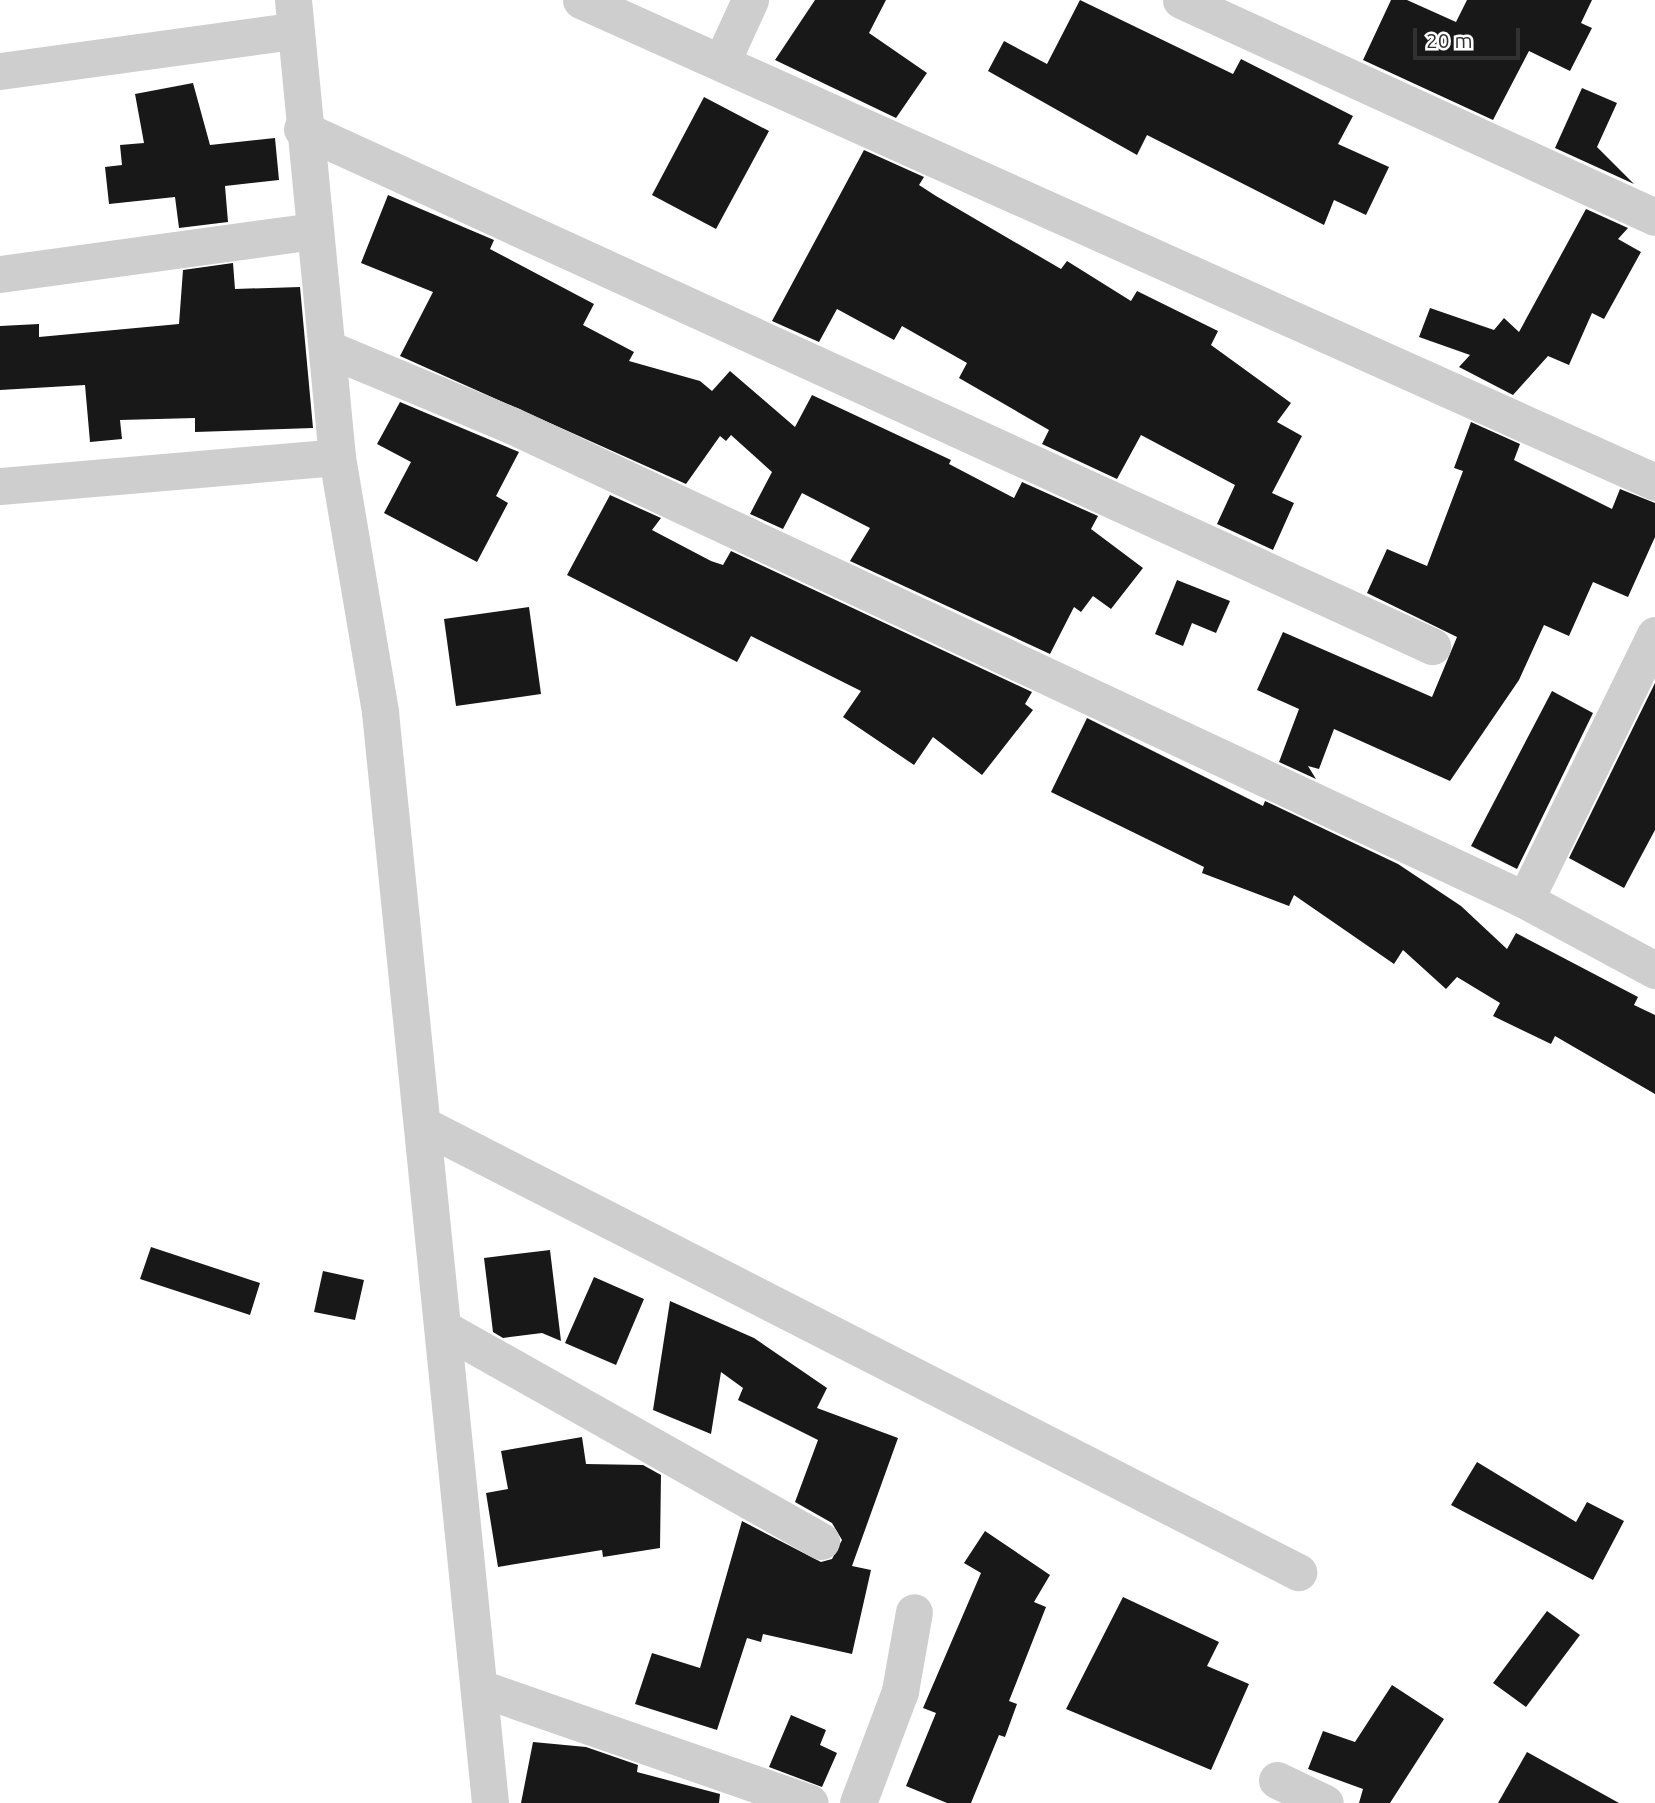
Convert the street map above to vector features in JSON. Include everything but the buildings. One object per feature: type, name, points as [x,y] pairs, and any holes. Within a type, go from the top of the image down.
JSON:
[{"type":"street","points":[[581,0],[723,59],[1655,482]]},
{"type":"street","points":[[723,59],[750,0]]},
{"type":"street","points":[[1181,0],[1655,217]]},
{"type":"street","points":[[0,71],[293,16],[302,129],[330,349],[337,457],[380,712],[490,1803]]},
{"type":"street","points":[[302,129],[1432,646]]},
{"type":"street","points":[[0,274],[314,232]]},
{"type":"street","points":[[330,349],[511,425],[1525,900],[1655,970]]},
{"type":"street","points":[[0,485],[337,457]]},
{"type":"street","points":[[1525,900],[1655,635]]},
{"type":"street","points":[[422,1125],[1298,1572]]},
{"type":"street","points":[[443,1328],[821,1541]]},
{"type":"street","points":[[858,1803],[900,1691],[914,1612]]},
{"type":"street","points":[[480,1688],[810,1803]]},
{"type":"street","points":[[1277,1780],[1325,1803]]}]
